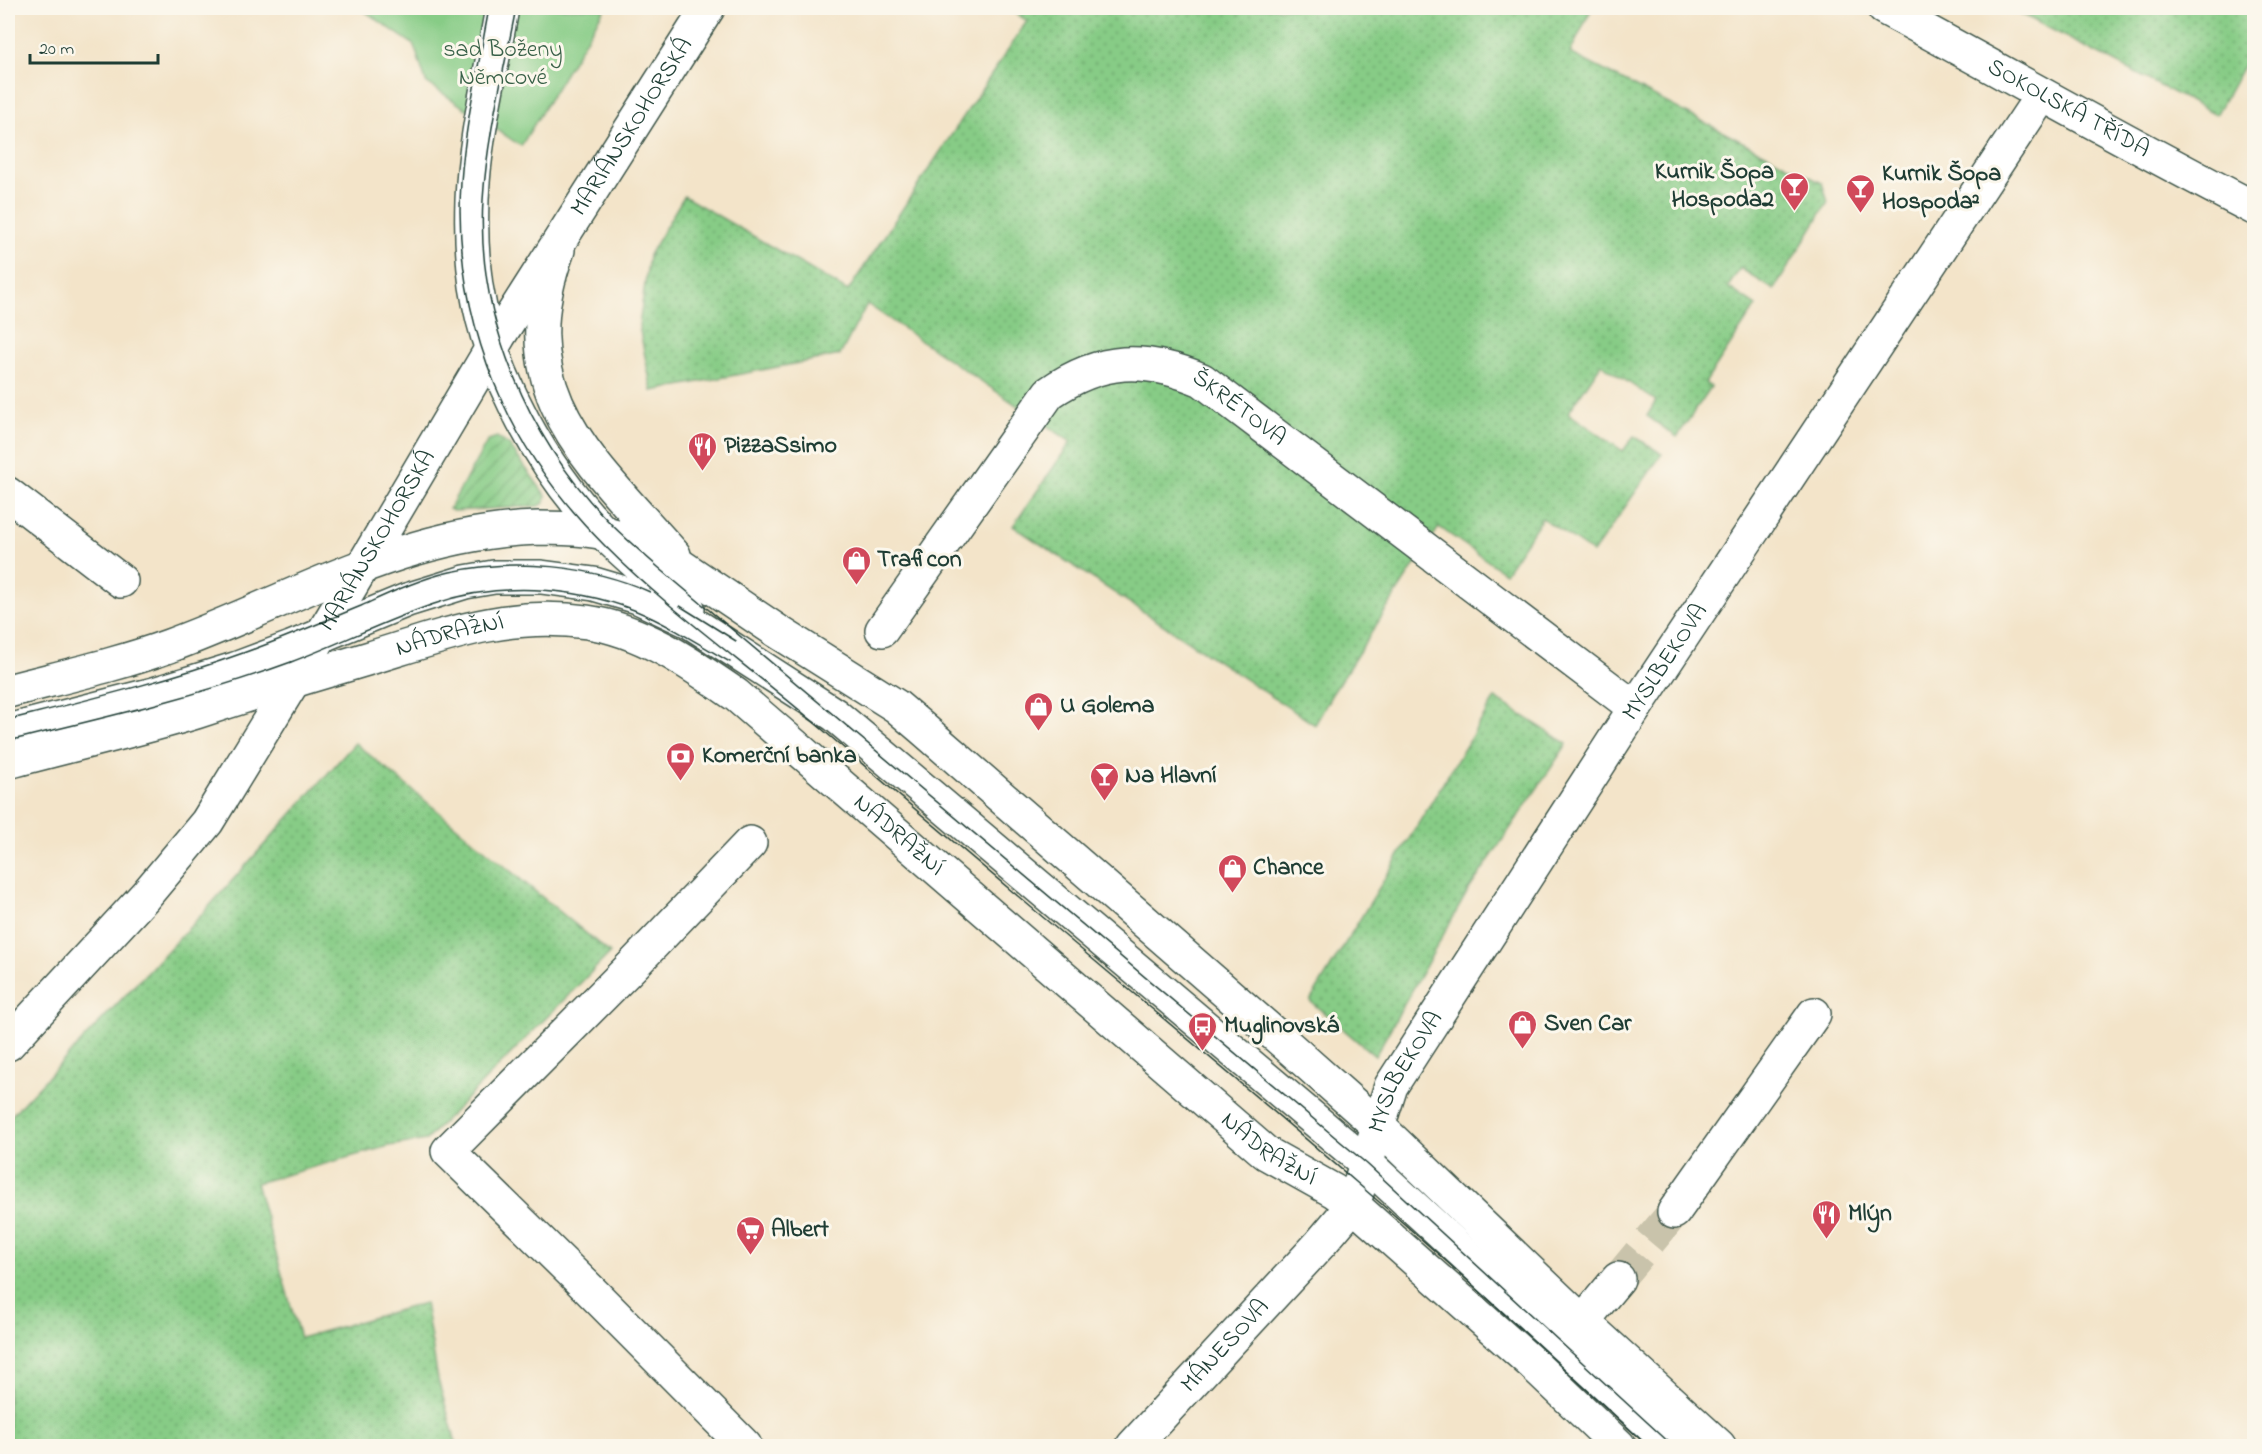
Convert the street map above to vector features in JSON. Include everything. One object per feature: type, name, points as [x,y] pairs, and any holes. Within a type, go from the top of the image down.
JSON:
[{"type":"street","points":[[502,8],[478,146],[472,200],[472,255],[476,289],[492,348],[514,401],[542,452],[566,487],[607,535],[722,638],[758,664]]},
{"type":"street","name":"MARIÁNSKOHORSKÁ","points":[[8,1044],[145,896],[207,822],[540,270],[561,241],[708,8]]},
{"type":"street","name":"SOKOLSKÁ TŘÍDA","points":[[1884,8],[2254,208]]},
{"type":"street","name":"MYSLBEKOVA","points":[[1320,1245],[1360,1184],[1391,1086],[1635,708],[2042,95]]},
{"type":"street","points":[[561,241],[548,278],[541,323],[545,372],[551,392],[561,414],[588,456],[690,572]]},
{"type":"street","name":"ŠKRÉTOVA","points":[[882,630],[1048,393],[1078,375],[1100,367],[1149,364],[1176,369],[1202,380],[1635,708]]},
{"type":"street","points":[[8,494],[121,581]]},
{"type":"street","points":[[8,691],[170,646],[363,566],[436,543],[512,529],[577,528],[626,539],[646,547],[666,556],[896,706],[1281,1039],[1378,1126],[1583,1322],[1719,1446]]},
{"type":"street","points":[[8,731],[175,688],[267,657],[407,600],[454,585],[494,577],[541,577],[594,584],[638,597],[689,621],[835,715],[1547,1352],[1648,1446]]},
{"type":"street","name":"NÁDRAŽNÍ","points":[[8,762],[195,712],[454,632],[510,620],[532,618],[588,622],[614,628],[648,641],[736,695],[1266,1153],[1334,1191],[1360,1184],[1533,1364],[1619,1446]]},
{"type":"street","points":[[745,1446],[448,1151],[633,965],[750,843]]},
{"type":"street","points":[[1674,1212],[1814,1014]]},
{"type":"street","points":[[1360,1184],[1673,1446]]},
{"type":"street","name":"MÁNESOVA","points":[[1133,1446],[1320,1245]]},
{"type":"street","points":[[1583,1322],[1618,1279]]},
{"type":"green space","name":"sad Boženy Němcové","points":[[360,8],[605,8],[521,146],[426,82],[414,45]]},
{"type":"green space","points":[[1008,8],[1592,8],[1570,53],[1822,183],[1828,202],[1774,290],[1740,268],[1728,287],[1756,306],[1705,383],[1711,387],[1677,437],[1647,416],[1656,401],[1601,364],[1568,413],[1623,451],[1634,436],[1662,454],[1593,553],[1542,518],[1505,573],[1439,527],[1332,694],[1315,725],[1013,526],[1071,442],[867,304],[840,355],[652,391],[639,326],[649,255],[684,196],[848,291],[1027,21]]},
{"type":"green space","points":[[2010,8],[2254,8],[2254,47],[2216,115]]},
{"type":"green space","points":[[497,437],[509,445],[546,496],[544,503],[539,506],[453,511],[449,509],[488,440]]},
{"type":"green space","points":[[1495,698],[1567,744],[1468,891],[1375,1056],[1310,1001]]},
{"type":"green space","points":[[355,743],[610,953],[426,1140],[389,1146],[256,1183],[300,1338],[425,1303],[438,1380],[457,1446],[8,1446],[8,1119],[205,911]]},
{"type":"tunnel","points":[[1618,1279],[1674,1212]]},
{"type":"tram line","points":[[489,8],[469,116],[461,182],[461,239],[468,295],[482,350],[503,403],[531,454],[564,501],[602,543],[644,583],[823,730],[1356,1182],[1648,1446]]},
{"type":"tram line","points":[[516,8],[492,127],[485,176],[483,244],[488,289],[513,375],[532,416],[555,455],[581,491],[628,541],[658,567],[1367,1164],[1673,1446]]},
{"type":"tram line","points":[[8,720],[126,690],[214,663],[288,636],[416,582],[450,572],[500,565],[552,567],[602,576],[650,592]]},
{"type":"tram line","points":[[8,741],[151,706],[221,685],[291,662],[416,610],[483,592],[509,590],[560,592],[610,602],[659,622],[730,662]]},
{"type":"tram line","points":[[680,606],[736,641]]},
{"type":"place","name":"Kurnik Šopa Hospoda2","points":[[1795,212]]},
{"type":"place","name":"Kurnik Šopa Hospoda²","points":[[1861,214]]},
{"type":"place","name":"PizzaSsimo","points":[[703,472]]},
{"type":"place","name":"Traficon","points":[[856,586]]},
{"type":"place","name":"U Golema","points":[[1039,732]]},
{"type":"place","name":"Komerční banka","points":[[681,782]]},
{"type":"place","name":"Na Hlavní","points":[[1104,802]]},
{"type":"place","name":"Chance","points":[[1232,894]]},
{"type":"place","name":"Sven Car","points":[[1523,1050]]},
{"type":"place","name":"Muglinovská","points":[[1203,1052]]},
{"type":"place","name":"Mlýn","points":[[1827,1240]]},
{"type":"place","name":"Albert","points":[[750,1256]]}]
